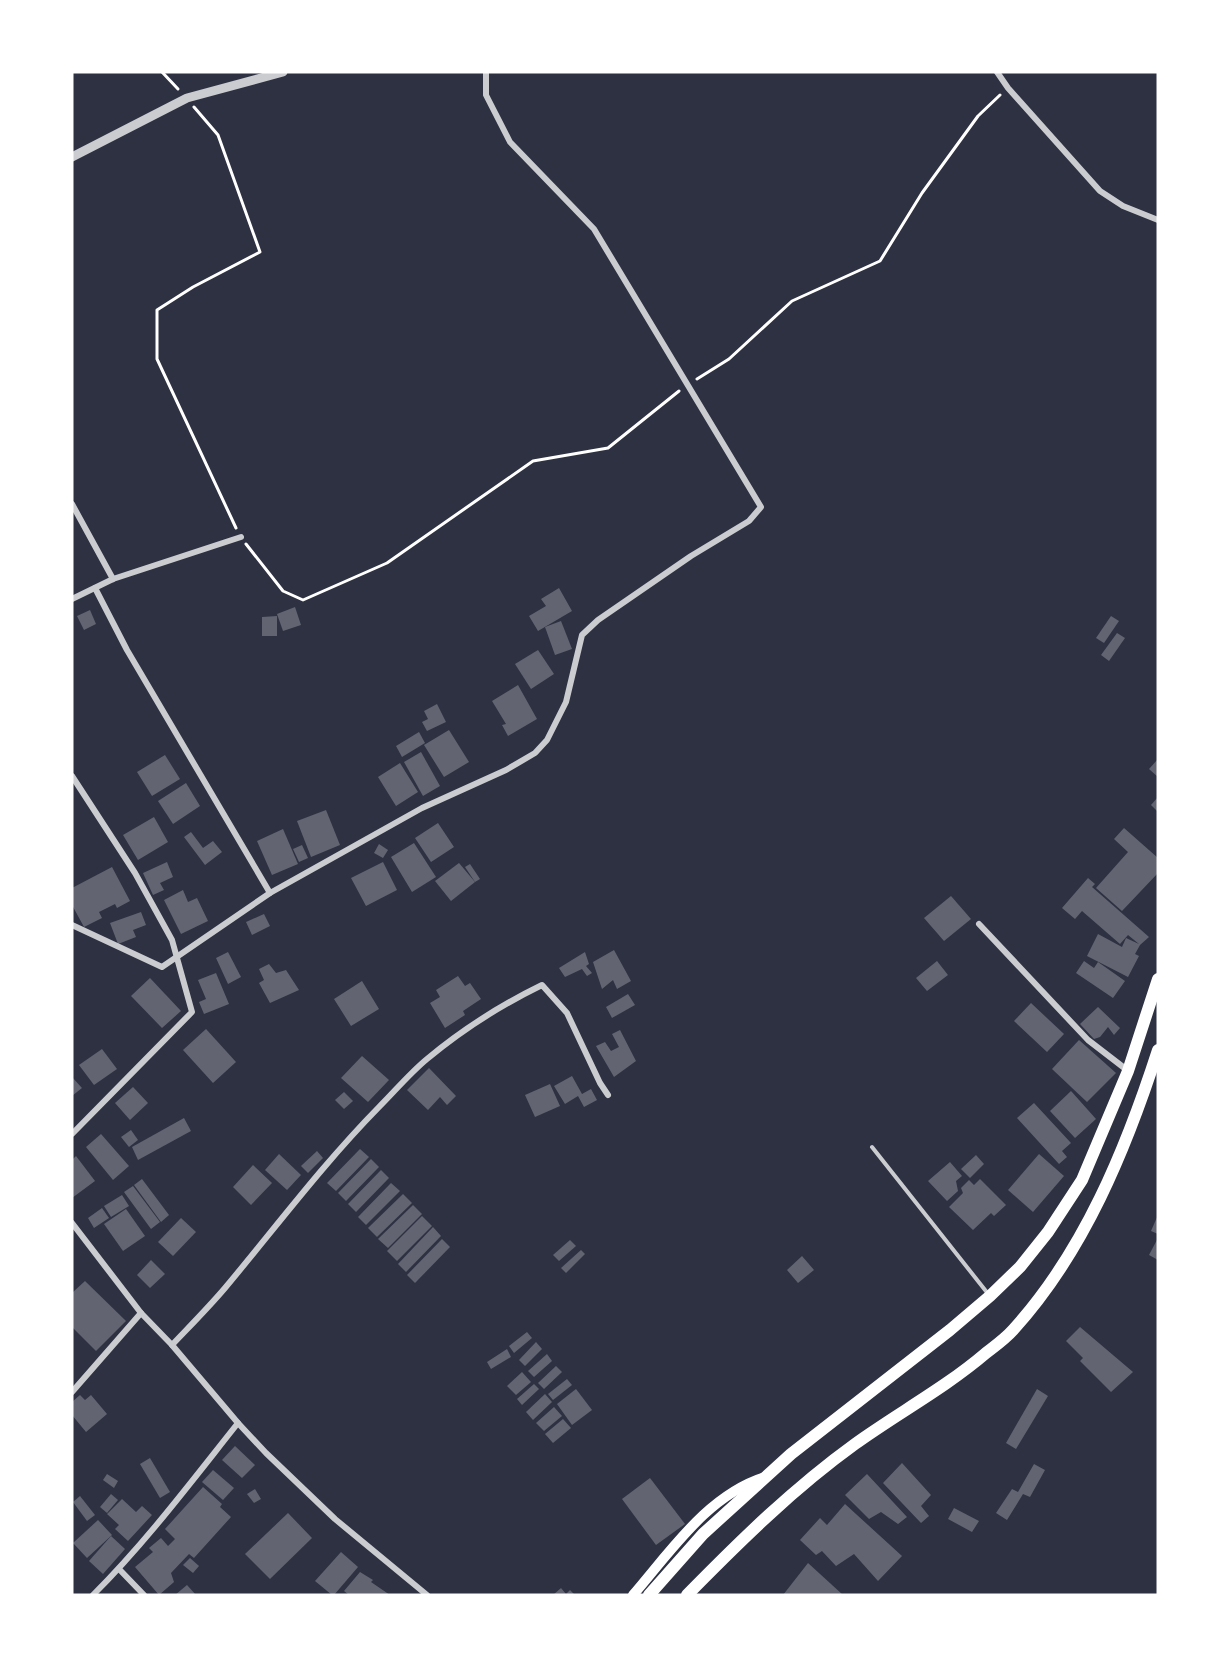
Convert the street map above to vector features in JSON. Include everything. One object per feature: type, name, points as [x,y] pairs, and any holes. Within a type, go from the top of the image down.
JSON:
[{"type":"highway","points":[[649,1595],[703,1534],[790,1454],[950,1330],[1020,1267],[1048,1232],[1082,1180],[1128,1071],[1158,979]]},
{"type":"highway","points":[[687,1595],[806,1480],[972,1365],[1012,1332],[1045,1292],[1080,1239],[1108,1181],[1158,1050]]},
{"type":"main road","points":[[633,1595],[690,1529],[729,1493],[747,1483],[765,1477]]},
{"type":"street","points":[[72,157],[187,98],[283,72]]},
{"type":"street","points":[[72,925],[162,968],[270,893],[422,808],[506,770],[535,753],[547,740],[567,702],[582,635],[598,620],[682,562],[748,521],[761,507],[594,229],[510,142],[486,95],[486,72]]},
{"type":"street","points":[[997,72],[1008,88],[1100,190],[1123,206],[1158,220]]},
{"type":"street","points":[[72,504],[113,579]]},
{"type":"street","points":[[72,599],[113,579],[241,537]]},
{"type":"street","points":[[95,588],[127,650],[270,893]]},
{"type":"street","points":[[72,776],[135,873],[172,940],[192,1012],[72,1134]]},
{"type":"street","points":[[979,924],[1088,1040],[1128,1071]]},
{"type":"street","points":[[172,1345],[225,1288],[284,1213],[366,1120],[426,1060],[481,1018],[510,1001],[542,985],[567,1013],[608,1095]]},
{"type":"street","points":[[72,1223],[141,1313],[172,1345],[238,1423],[335,1519],[427,1595]]},
{"type":"street","points":[[72,1392],[141,1313]]},
{"type":"street","points":[[93,1595],[119,1569],[238,1423]]},
{"type":"street","points":[[119,1569],[144,1595]]},
{"type":"lane","points":[[872,1147],[990,1296]]},
{"type":"path","points":[[162,72],[218,135],[260,252],[193,287],[157,310],[157,359],[241,537],[283,591],[303,600],[387,563],[532,461],[608,448],[688,384],[729,359],[792,301],[880,261],[922,193],[978,116],[1008,88]]},
{"type":"building","points":[[559,588],[572,611],[538,631],[529,616],[546,606],[541,599]]},
{"type":"building","points":[[295,607],[301,625],[283,631],[277,614]]},
{"type":"building","points":[[90,610],[96,624],[84,630],[77,616]]},
{"type":"building","points":[[277,616],[277,636],[262,636],[262,617]]},
{"type":"building","points":[[1111,616],[1119,621],[1104,643],[1096,638]]},
{"type":"building","points":[[561,621],[572,649],[555,655],[545,627]]},
{"type":"building","points":[[1117,633],[1125,638],[1109,661],[1101,655]]},
{"type":"building","points":[[538,650],[554,674],[531,689],[515,664]]},
{"type":"building","points":[[518,685],[537,719],[508,736],[502,725],[506,724],[492,701]]},
{"type":"building","points":[[437,704],[446,722],[427,731],[422,722],[428,719],[424,711]]},
{"type":"building","points":[[449,730],[469,762],[444,777],[424,745]]},
{"type":"building","points":[[419,732],[425,743],[402,757],[396,746]]},
{"type":"building","points":[[421,752],[440,786],[423,796],[404,762]]},
{"type":"building","points":[[165,755],[180,779],[152,796],[137,772]]},
{"type":"building","points":[[1158,759],[1158,777],[1149,769]]},
{"type":"building","points":[[400,763],[418,792],[396,806],[378,777]]},
{"type":"building","points":[[186,783],[200,806],[173,824],[158,801]]},
{"type":"building","points":[[1158,797],[1158,812],[1151,805]]},
{"type":"building","points":[[326,810],[340,845],[311,857],[297,821]]},
{"type":"building","points":[[154,817],[168,842],[138,860],[123,835]]},
{"type":"building","points":[[438,823],[454,847],[431,862],[415,838]]},
{"type":"building","points":[[1124,828],[1158,858],[1158,873],[1122,911],[1096,888],[1128,852],[1114,839]]},
{"type":"building","points":[[283,829],[298,864],[272,875],[257,841]]},
{"type":"building","points":[[191,832],[203,848],[213,841],[222,852],[205,865],[184,837]]},
{"type":"building","points":[[414,843],[436,877],[412,892],[391,857]]},
{"type":"building","points":[[379,844],[388,850],[383,858],[374,853]]},
{"type":"building","points":[[302,845],[308,858],[299,862],[293,849]]},
{"type":"building","points":[[167,862],[173,877],[160,883],[164,890],[153,895],[143,873]]},
{"type":"building","points":[[383,862],[397,890],[366,906],[351,878]]},
{"type":"building","points":[[459,863],[475,882],[451,901],[435,881]]},
{"type":"building","points":[[470,864],[480,879],[475,882],[465,867]]},
{"type":"building","points":[[112,867],[130,901],[117,908],[115,904],[99,912],[102,918],[84,927],[72,905],[72,888]]},
{"type":"building","points":[[1088,878],[1095,884],[1092,887],[1149,937],[1140,945],[1135,954],[1139,956],[1128,977],[1087,956],[1098,934],[1122,947],[1126,938],[1139,944],[1128,935],[1120,944],[1082,911],[1075,919],[1062,908]]},
{"type":"building","points":[[183,890],[188,902],[197,898],[208,921],[181,934],[164,900]]},
{"type":"building","points":[[951,896],[971,919],[944,941],[924,918]]},
{"type":"building","points":[[141,912],[146,925],[133,930],[136,937],[118,944],[110,923]]},
{"type":"building","points":[[264,914],[270,926],[252,935],[246,922]]},
{"type":"building","points":[[614,950],[631,981],[617,989],[613,980],[602,989],[593,962]]},
{"type":"building","points":[[228,952],[241,977],[228,984],[216,958]]},
{"type":"building","points":[[585,952],[589,964],[586,966],[592,973],[587,976],[582,969],[565,977],[559,968]]},
{"type":"building","points":[[937,961],[948,975],[927,991],[916,978]]},
{"type":"building","points":[[1084,961],[1094,968],[1098,962],[1125,981],[1113,998],[1076,973]]},
{"type":"building","points":[[269,964],[276,973],[286,970],[299,990],[270,1003],[259,983],[264,980],[259,969]]},
{"type":"building","points":[[216,973],[229,1004],[204,1014],[199,1002],[206,999],[198,980]]},
{"type":"building","points":[[458,976],[465,986],[470,983],[481,999],[463,1011],[465,1015],[445,1028],[430,1003],[440,997],[436,990]]},
{"type":"building","points":[[150,978],[181,1011],[162,1028],[131,996]]},
{"type":"building","points":[[362,981],[379,1009],[351,1026],[334,999]]},
{"type":"building","points":[[628,994],[635,1005],[612,1018],[606,1007]]},
{"type":"building","points":[[1031,1003],[1064,1034],[1047,1052],[1014,1021]]},
{"type":"building","points":[[1098,1007],[1120,1028],[1114,1035],[1108,1027],[1100,1037],[1094,1039],[1080,1024]]},
{"type":"building","points":[[206,1029],[236,1062],[213,1083],[183,1050]]},
{"type":"building","points":[[620,1030],[636,1061],[614,1077],[596,1046],[605,1042],[611,1051],[619,1047],[612,1034]]},
{"type":"building","points":[[1079,1040],[1116,1073],[1087,1102],[1052,1069]]},
{"type":"building","points":[[102,1049],[117,1069],[94,1085],[79,1065]]},
{"type":"building","points":[[362,1056],[389,1080],[368,1102],[341,1078]]},
{"type":"building","points":[[429,1068],[456,1096],[447,1105],[440,1097],[428,1110],[407,1090]]},
{"type":"building","points":[[572,1076],[582,1094],[591,1089],[597,1100],[584,1107],[578,1096],[565,1104],[554,1086]]},
{"type":"building","points":[[72,1077],[82,1088],[72,1096]]},
{"type":"building","points":[[550,1084],[560,1106],[535,1117],[525,1095]]},
{"type":"building","points":[[133,1087],[148,1103],[130,1120],[115,1103]]},
{"type":"building","points":[[1071,1091],[1096,1119],[1075,1138],[1050,1111]]},
{"type":"building","points":[[344,1092],[353,1101],[344,1109],[335,1100]]},
{"type":"building","points":[[1034,1103],[1071,1143],[1062,1151],[1067,1157],[1059,1164],[1017,1118]]},
{"type":"building","points":[[184,1118],[191,1131],[138,1160],[132,1147]]},
{"type":"building","points":[[131,1130],[138,1140],[129,1147],[121,1137]]},
{"type":"building","points":[[101,1134],[129,1166],[113,1180],[86,1147]]},
{"type":"building","points":[[360,1149],[369,1157],[336,1191],[327,1183]]},
{"type":"building","points":[[317,1151],[323,1158],[308,1173],[301,1166]]},
{"type":"building","points":[[279,1154],[301,1175],[287,1190],[265,1170]]},
{"type":"building","points":[[1039,1154],[1064,1176],[1033,1212],[1008,1190]]},
{"type":"building","points":[[976,1155],[984,1164],[970,1178],[961,1169]]},
{"type":"building","points":[[76,1156],[95,1181],[72,1198],[72,1160]]},
{"type":"building","points":[[371,1159],[379,1167],[346,1201],[338,1193]]},
{"type":"building","points":[[950,1162],[962,1176],[956,1181],[958,1191],[947,1201],[928,1181]]},
{"type":"building","points":[[253,1165],[272,1183],[251,1205],[233,1187]]},
{"type":"building","points":[[381,1170],[389,1178],[356,1212],[348,1204]]},
{"type":"building","points":[[142,1179],[169,1215],[161,1222],[134,1185]]},
{"type":"building","points":[[980,1179],[1006,1205],[994,1216],[991,1213],[973,1230],[949,1207],[963,1193],[961,1188],[969,1180],[974,1185]]},
{"type":"building","points":[[391,1183],[400,1191],[366,1225],[358,1217]]},
{"type":"building","points":[[133,1186],[160,1222],[151,1229],[124,1192]]},
{"type":"building","points":[[403,1194],[412,1203],[377,1237],[368,1228]]},
{"type":"building","points":[[122,1195],[129,1206],[111,1217],[104,1206]]},
{"type":"building","points":[[413,1205],[422,1214],[388,1248],[378,1239]]},
{"type":"building","points":[[102,1208],[109,1218],[94,1228],[88,1218]]},
{"type":"building","points":[[126,1209],[145,1236],[123,1251],[104,1224]]},
{"type":"building","points":[[1158,1215],[1158,1234],[1151,1231]]},
{"type":"building","points":[[422,1216],[432,1226],[397,1261],[387,1251]]},
{"type":"building","points":[[181,1218],[196,1232],[173,1256],[158,1242]]},
{"type":"building","points":[[433,1227],[441,1236],[406,1272],[398,1264]]},
{"type":"building","points":[[1158,1238],[1158,1260],[1149,1255]]},
{"type":"building","points":[[442,1239],[450,1247],[415,1283],[407,1275]]},
{"type":"building","points":[[570,1240],[576,1246],[559,1261],[553,1255]]},
{"type":"building","points":[[581,1250],[585,1254],[566,1273],[561,1268]]},
{"type":"building","points":[[802,1256],[814,1270],[798,1283],[787,1270]]},
{"type":"building","points":[[151,1260],[165,1274],[150,1288],[137,1275]]},
{"type":"building","points":[[85,1281],[126,1321],[96,1351],[72,1327],[72,1293]]},
{"type":"building","points":[[1080,1327],[1133,1372],[1111,1392],[1080,1361],[1083,1358],[1066,1341]]},
{"type":"building","points":[[527,1332],[532,1338],[514,1353],[509,1346]]},
{"type":"building","points":[[536,1342],[542,1349],[525,1366],[519,1360]]},
{"type":"building","points":[[507,1349],[511,1357],[491,1369],[487,1362]]},
{"type":"building","points":[[547,1354],[552,1361],[534,1377],[528,1371]]},
{"type":"building","points":[[556,1366],[562,1372],[544,1389],[538,1383]]},
{"type":"building","points":[[522,1372],[531,1382],[516,1395],[507,1386]]},
{"type":"building","points":[[567,1379],[572,1385],[553,1400],[548,1394]]},
{"type":"building","points":[[534,1384],[539,1389],[522,1405],[517,1399]]},
{"type":"building","points":[[576,1389],[592,1410],[572,1425],[557,1404]]},
{"type":"building","points":[[1037,1389],[1048,1396],[1016,1449],[1006,1443]]},
{"type":"building","points":[[545,1394],[552,1402],[533,1420],[526,1412]]},
{"type":"building","points":[[80,1395],[85,1400],[91,1395],[107,1414],[86,1432],[72,1415],[72,1402]]},
{"type":"building","points":[[554,1407],[562,1416],[544,1431],[536,1423]]},
{"type":"building","points":[[563,1419],[571,1428],[553,1443],[545,1434]]},
{"type":"building","points":[[235,1446],[255,1465],[242,1478],[222,1460]]},
{"type":"building","points":[[150,1458],[170,1492],[160,1498],[140,1464]]},
{"type":"building","points":[[902,1463],[931,1495],[921,1506],[929,1516],[921,1523],[883,1483]]},
{"type":"building","points":[[1034,1464],[1045,1470],[1030,1497],[1023,1494],[1007,1520],[996,1513],[1012,1489],[1018,1492]]},
{"type":"building","points":[[213,1470],[234,1488],[223,1500],[202,1482]]},
{"type":"building","points":[[107,1474],[118,1481],[114,1488],[103,1480]]},
{"type":"building","points":[[867,1474],[907,1517],[898,1524],[881,1512],[869,1519],[845,1495]]},
{"type":"building","points":[[650,1478],[685,1524],[656,1545],[622,1499]]},
{"type":"building","points":[[203,1487],[222,1504],[220,1507],[231,1517],[194,1558],[189,1554],[171,1573],[174,1582],[159,1595],[135,1567],[153,1552],[149,1548],[161,1538],[168,1546],[175,1539],[165,1529]]},
{"type":"building","points":[[255,1489],[261,1499],[254,1503],[247,1494]]},
{"type":"building","points":[[111,1494],[118,1500],[107,1513],[100,1507]]},
{"type":"building","points":[[80,1496],[95,1515],[87,1521],[73,1502]]},
{"type":"building","points":[[122,1499],[136,1512],[142,1506],[152,1515],[128,1541],[115,1529],[119,1525],[107,1514]]},
{"type":"building","points":[[845,1504],[902,1556],[878,1581],[854,1554],[836,1566],[822,1551],[816,1555],[800,1540],[820,1518],[827,1525]]},
{"type":"building","points":[[954,1508],[979,1521],[972,1532],[948,1519]]},
{"type":"building","points":[[288,1513],[312,1538],[270,1579],[245,1554]]},
{"type":"building","points":[[98,1520],[112,1535],[87,1558],[73,1543]]},
{"type":"building","points":[[111,1536],[125,1549],[103,1574],[89,1561]]},
{"type":"building","points":[[341,1552],[358,1567],[332,1595],[315,1581]]},
{"type":"building","points":[[190,1558],[199,1566],[193,1573],[183,1565]]},
{"type":"building","points":[[808,1563],[843,1595],[783,1595]]},
{"type":"building","points":[[360,1572],[390,1595],[349,1595],[344,1591]]},
{"type":"building","points":[[187,1585],[196,1595],[175,1595]]},
{"type":"building","points":[[561,1588],[566,1594],[570,1590],[575,1595],[553,1595]]}]
